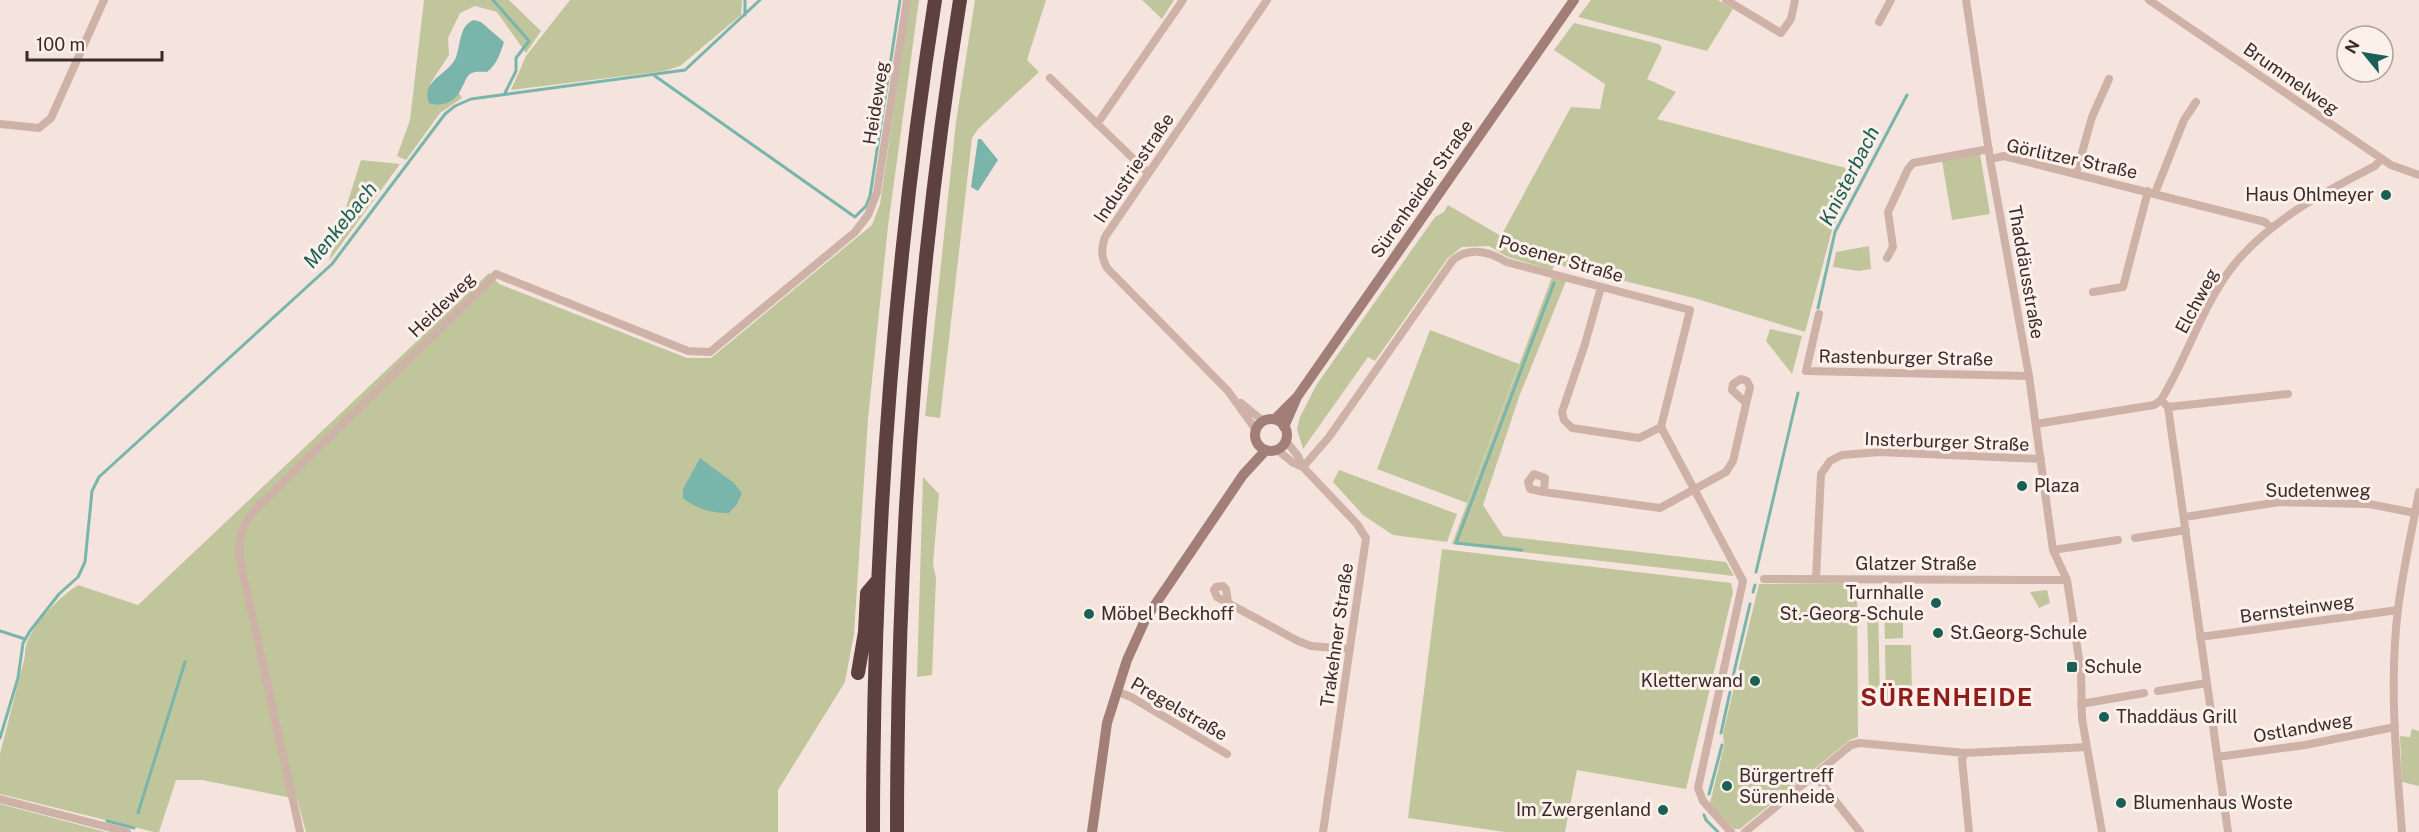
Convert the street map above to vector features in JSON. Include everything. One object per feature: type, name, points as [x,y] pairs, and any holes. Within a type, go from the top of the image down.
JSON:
[{"type":"highway","points":[[873,832],[873,734],[878,580],[893,358],[909,201],[935,0]]},
{"type":"highway","points":[[897,832],[899,635],[916,374],[931,205],[960,0]]},
{"type":"highway","points":[[858,673],[865,632],[867,593],[878,580]]},
{"type":"main road","name":"Sürenheider Straße","points":[[1284,427],[1297,397],[1574,0]]},
{"type":"main road","name":"Sürenheider Straße","points":[[1269,420],[1297,397]]},
{"type":"main road","points":[[1092,832],[1107,723],[1127,660],[1146,618],[1243,475],[1257,442],[1256,430],[1269,420],[1284,427],[1286,440],[1243,475]]},
{"type":"main road","points":[[1257,442],[1271,450]]},
{"type":"street","points":[[0,124],[39,128],[51,118],[104,0]]},
{"type":"street","name":"Heideweg","points":[[300,832],[239,556],[239,538],[245,521],[496,274],[688,351],[710,352],[855,232],[868,215],[877,192],[907,0]]},
{"type":"street","points":[[1097,124],[1183,0]]},
{"type":"street","name":"Industriestraße","points":[[1256,430],[1232,396],[1107,268],[1102,259],[1102,246],[1105,237],[1148,173],[1268,0]]},
{"type":"street","points":[[1726,0],[1781,33],[1791,19],[1795,0]]},
{"type":"street","points":[[1879,22],[1891,0]]},
{"type":"street","name":"Thaddäusstraße","points":[[1966,0],[1990,159],[2029,376],[2053,550],[2067,580],[2081,672],[2081,704],[2102,832]]},
{"type":"street","name":"Brummelweg","points":[[2150,0],[2381,159],[2419,175]]},
{"type":"street","points":[[1050,78],[1148,173]]},
{"type":"street","points":[[2076,174],[2092,117],[2109,79]]},
{"type":"street","points":[[2152,192],[2184,120],[2196,102]]},
{"type":"street","points":[[1887,258],[1893,247],[1888,213],[1913,163],[1989,149]]},
{"type":"street","name":"Görlitzer Straße","points":[[1990,159],[2004,156],[2152,192],[2265,222],[2271,228]]},
{"type":"street","name":"Elchweg","points":[[2161,400],[2218,288],[2231,268],[2271,228],[2297,209],[2375,166],[2381,159]]},
{"type":"street","name":"Görlitzer Straße","points":[[2093,292],[2123,287],[2152,192]]},
{"type":"street","name":"Posener Straße","points":[[1302,466],[1329,436],[1453,260],[1462,253],[1488,253],[1506,261],[1690,310],[1661,427]]},
{"type":"street","points":[[1601,287],[1585,344],[1564,399],[1562,412],[1564,420],[1572,428],[1639,438],[1661,427],[1743,581],[1698,788],[1703,801],[1731,832]]},
{"type":"street","name":"Rastenburger Straße","points":[[1819,314],[1806,371],[2029,376]]},
{"type":"street","points":[[2168,407],[2288,394]]},
{"type":"street","name":"Industriestraße","points":[[1232,396],[1269,420]]},
{"type":"street","points":[[2036,424],[2154,405],[2161,400],[2168,407],[2228,832]]},
{"type":"street","points":[[1544,492],[1660,508],[1726,472],[1733,461],[1746,403]]},
{"type":"street","name":"Trakehner Straße","points":[[1286,440],[1298,456],[1302,466],[1357,524],[1366,537],[1323,832]]},
{"type":"street","name":"Trakehner Straße","points":[[1271,450],[1302,466]]},
{"type":"street","name":"Insterburger Straße","points":[[1816,578],[1821,474],[1830,461],[1842,455],[1880,452],[2041,459]]},
{"type":"street","points":[[2402,832],[2395,726],[2398,610],[2419,492]]},
{"type":"street","name":"Sudetenweg","points":[[2185,517],[2279,502],[2369,504],[2415,513]]},
{"type":"street","points":[[2135,538],[2186,530]]},
{"type":"street","points":[[2053,550],[2118,540]]},
{"type":"street","name":"Glatzer Straße","points":[[1764,579],[2067,580]]},
{"type":"street","points":[[1228,602],[1298,641],[1311,646],[1350,649]]},
{"type":"street","name":"Bernsteinweg","points":[[2200,637],[2398,610]]},
{"type":"street","points":[[2158,691],[2207,683]]},
{"type":"street","name":"Pregelstraße","points":[[1116,691],[1131,697],[1227,754]]},
{"type":"street","points":[[2081,704],[2144,693]]},
{"type":"street","name":"Ostlandweg","points":[[2217,757],[2305,745],[2395,726]]},
{"type":"street","points":[[1745,832],[1851,745],[1860,743],[1965,753],[2087,747]]},
{"type":"street","points":[[1965,753],[1962,759],[1969,832]]},
{"type":"street","points":[[1814,774],[1860,832]]},
{"type":"street","points":[[0,799],[127,832]]},
{"type":"street","points":[[1755,823],[1762,832]]},
{"type":"green space","points":[[424,0],[509,0],[541,31],[526,53],[497,12],[475,6],[460,13],[448,38],[449,55],[430,84],[452,100],[459,93],[462,98],[440,113],[406,160],[397,156],[410,120]]},
{"type":"green space","points":[[570,0],[742,0],[741,15],[680,66],[664,71],[511,90],[526,56]]},
{"type":"green space","points":[[910,0],[919,0],[888,226],[868,419],[854,634],[845,682],[778,790],[778,832],[306,832],[297,799],[202,780],[176,780],[159,832],[154,832],[0,794],[0,754],[26,647],[36,626],[52,606],[78,585],[138,605],[489,273],[499,284],[687,358],[711,358],[872,225],[880,204]]},
{"type":"green space","points":[[975,0],[1046,0],[1027,60],[1039,72],[978,129],[972,138],[940,418],[925,416],[956,122]]},
{"type":"green space","points":[[1142,0],[1174,0],[1162,19]]},
{"type":"green space","points":[[1591,0],[1718,0],[1733,9],[1707,51],[1578,17]]},
{"type":"green space","points":[[1574,23],[1659,44],[1662,48],[1647,79],[1676,92],[1657,119],[1861,172],[1832,230],[1805,332],[1694,298],[1555,264],[1552,270],[1508,257],[1489,246],[1462,247],[1448,258],[1375,361],[1368,357],[1303,449],[1297,429],[1300,417],[1317,384],[1435,217],[1444,212],[1448,205],[1501,236],[1571,107],[1600,109],[1605,84],[1554,50]]},
{"type":"green space","points":[[1980,154],[1990,214],[1952,220],[1942,161]]},
{"type":"green space","points":[[361,160],[400,164],[329,261]]},
{"type":"green space","points":[[1869,246],[1871,269],[1859,271],[1833,267],[1836,252]]},
{"type":"green space","points":[[1552,277],[1566,281],[1519,397],[1483,505],[1503,536],[1726,562],[1734,576],[1452,544]]},
{"type":"green space","points":[[1770,329],[1802,336],[1792,374],[1766,341]]},
{"type":"green space","points":[[1430,330],[1519,364],[1467,503],[1377,469]]},
{"type":"green space","points":[[1339,470],[1457,514],[1447,542],[1393,535],[1363,515],[1333,482]]},
{"type":"green space","points":[[923,477],[939,494],[933,564],[936,578],[932,675],[917,677]]},
{"type":"green space","points":[[1442,549],[1731,583],[1733,592],[1686,789],[1577,770],[1565,832],[1505,832],[1408,818]]},
{"type":"green space","points":[[1857,583],[1858,737],[1850,740],[1740,829],[1734,829],[1710,803],[1724,746],[1723,733],[1759,584]]},
{"type":"green space","points":[[2047,590],[2050,603],[2039,608],[2030,592]]},
{"type":"green space","points":[[1878,604],[1880,700],[1869,700],[1867,605]]},
{"type":"green space","points":[[1903,607],[1903,638],[1885,639],[1884,609]]},
{"type":"green space","points":[[1885,645],[1911,645],[1912,699],[1886,700]]},
{"type":"green space","points":[[2412,729],[2419,731],[2419,786],[2402,782],[2400,736],[2410,737]]},
{"type":"green space","points":[[0,804],[106,832],[0,832]]},
{"type":"water","points":[[474,20],[481,22],[504,42],[498,58],[487,72],[474,72],[468,76],[459,93],[450,102],[429,103],[427,95],[429,88],[453,63],[463,30],[469,22]]},
{"type":"water","points":[[978,139],[981,139],[998,160],[978,191],[971,187]]},
{"type":"water","points":[[700,458],[734,483],[742,493],[737,504],[729,513],[704,510],[683,498],[683,489]]},
{"type":"waterway","points":[[493,0],[529,41],[516,58],[516,71],[505,93]]},
{"type":"waterway","points":[[745,0],[745,15]]},
{"type":"waterway","name":"Menkebach","points":[[0,738],[18,678],[23,643],[59,594],[78,577],[85,562],[92,491],[99,477],[332,264],[445,114],[455,106],[471,99],[685,70],[760,0]]},
{"type":"waterway","points":[[655,76],[855,217],[866,206],[870,196],[900,0]]},
{"type":"waterway","name":"Knisterbach","points":[[1818,308],[1835,232],[1907,95]]},
{"type":"waterway","points":[[1522,550],[1456,543],[1554,283]]},
{"type":"waterway","name":"Knisterbach","points":[[1756,572],[1798,393]]},
{"type":"waterway","name":"Knisterbach","points":[[1753,592],[1755,585]]},
{"type":"waterway","name":"Knisterbach","points":[[1731,685],[1750,604]]},
{"type":"waterway","name":"Menkebach","points":[[0,631],[25,639]]},
{"type":"waterway","points":[[138,813],[185,662]]},
{"type":"waterway","name":"Knisterbach","points":[[1721,733],[1730,692]]},
{"type":"waterway","name":"Knisterbach","points":[[1709,794],[1722,745]]},
{"type":"waterway","name":"Knisterbach","points":[[1704,815],[1718,832]]},
{"type":"waterway","points":[[107,821],[134,828]]},
{"type":"place","name":"Haus Ohlmeyer","points":[[2386,195]]},
{"type":"place","name":"Plaza","points":[[2022,486]]},
{"type":"place","name":"Turnhalle St.-Georg-Schule","points":[[1936,603]]},
{"type":"place","name":"Möbel Beckhoff","points":[[1089,614]]},
{"type":"place","name":"St.Georg-Schule","points":[[1938,633]]},
{"type":"place","name":"Schule","points":[[2072,667]]},
{"type":"place","name":"Kletterwand","points":[[1755,681]]},
{"type":"place","name":"Thaddäus Grill","points":[[2104,717]]},
{"type":"place","name":"Bürgertreff Sürenheide","points":[[1727,786]]},
{"type":"place","name":"Blumenhaus Woste","points":[[2121,803]]},
{"type":"place","name":"Im Zwergenland","points":[[1663,810]]},
{"type":"district","name":"SÜRENHEIDE","points":[[1947,698]]}]
